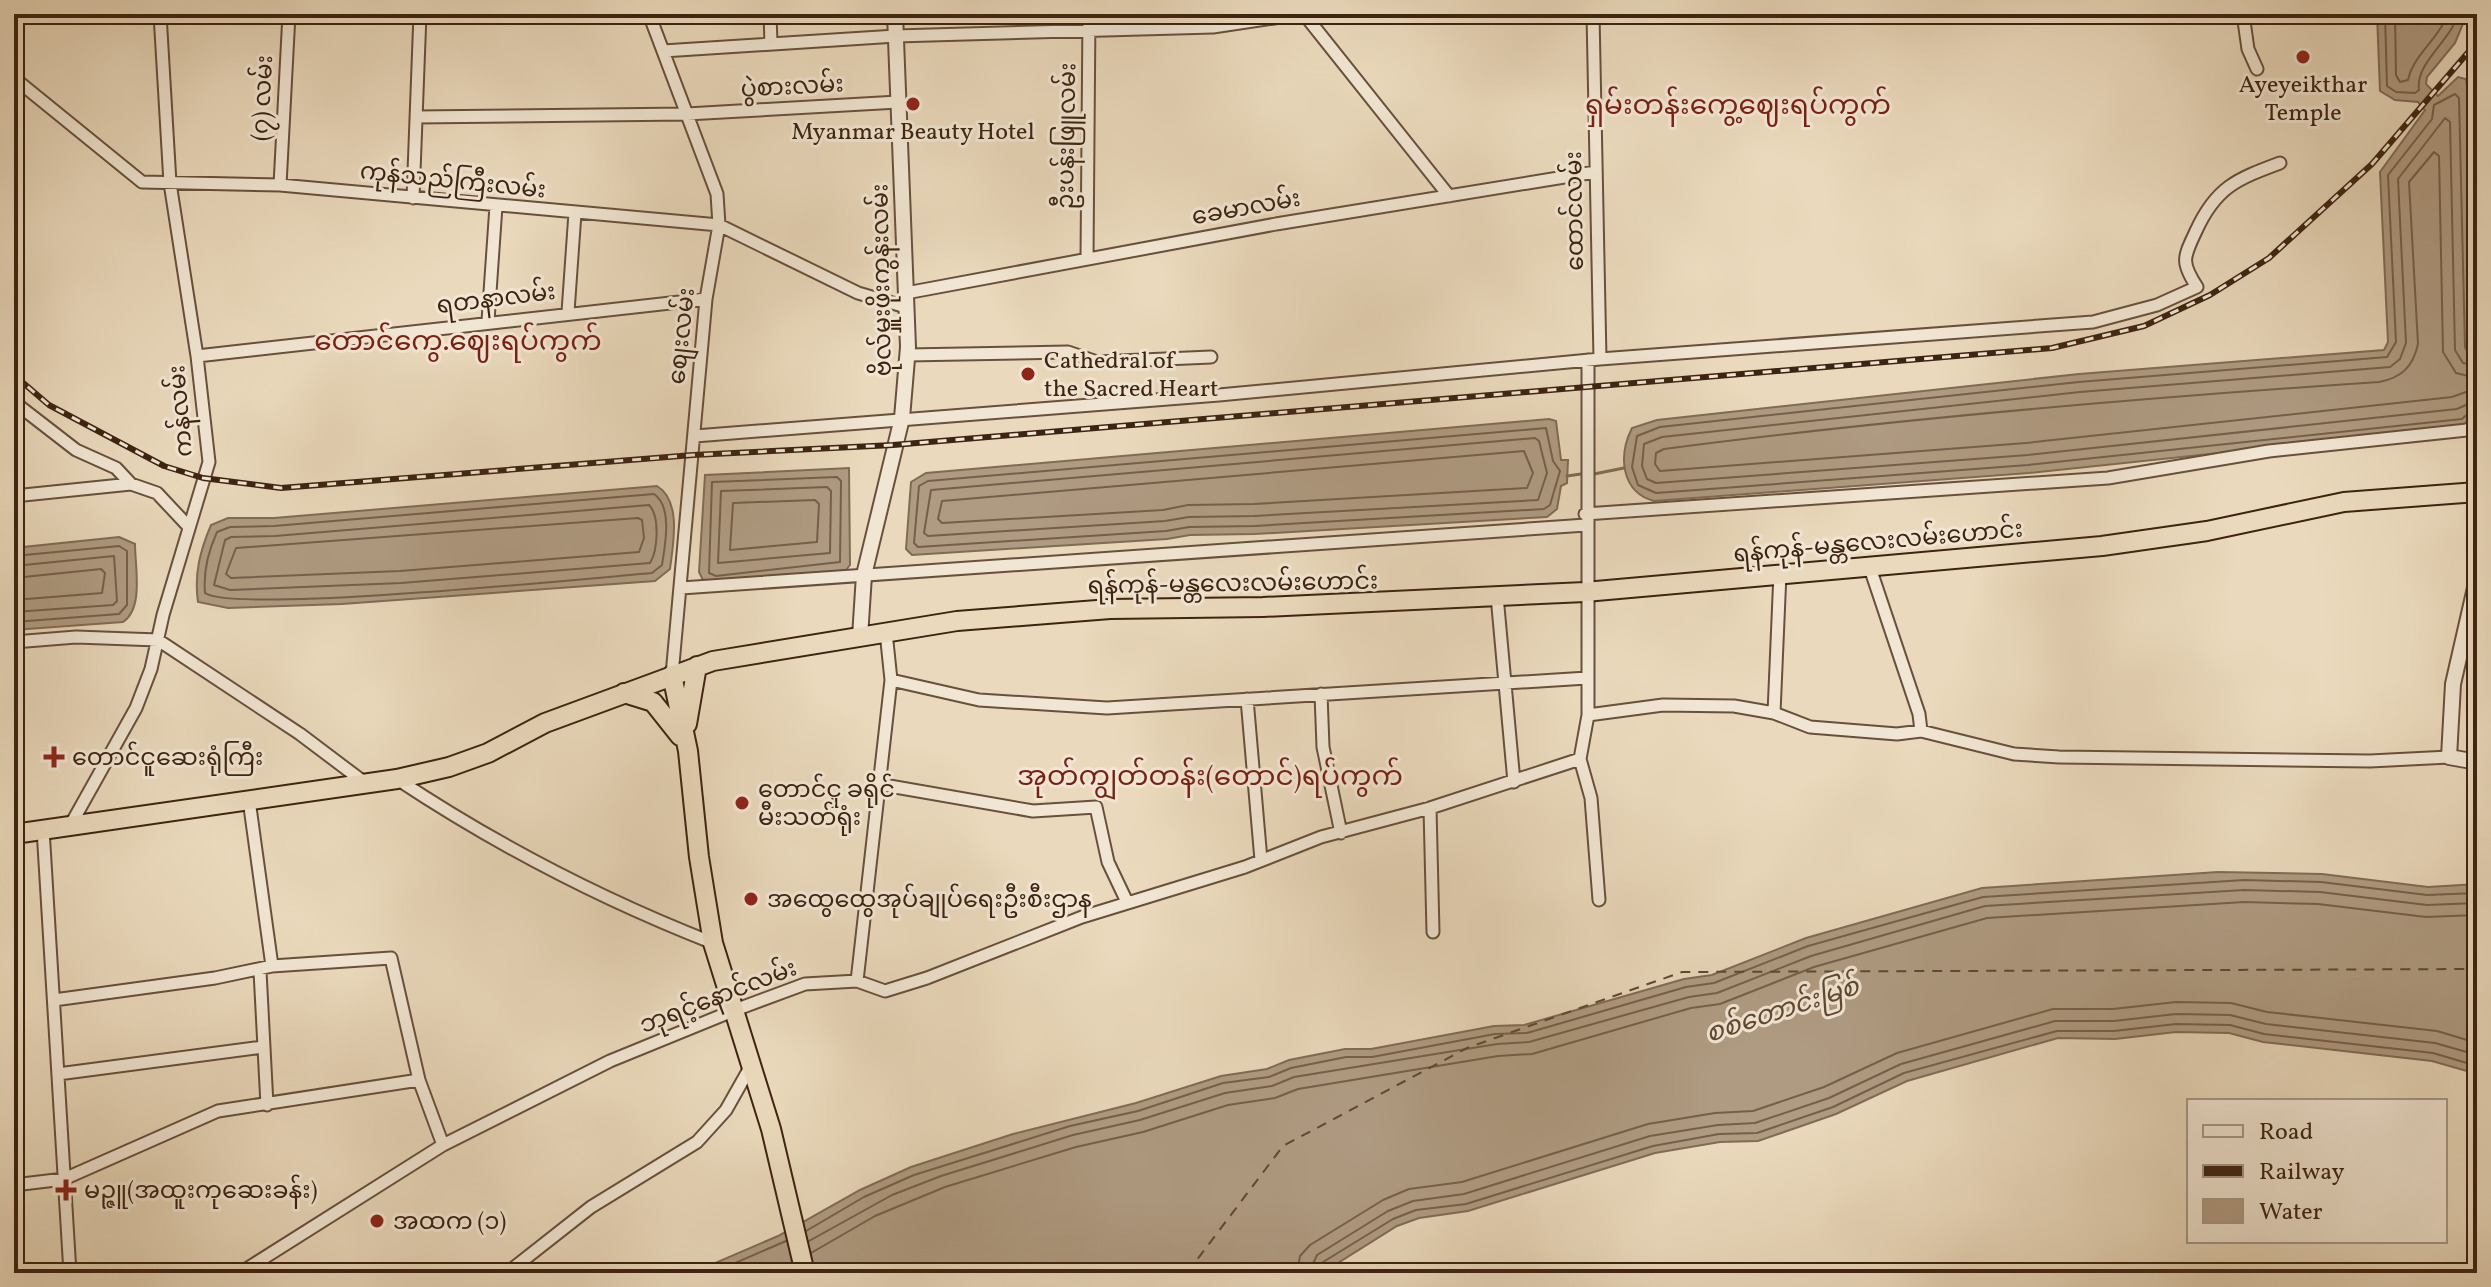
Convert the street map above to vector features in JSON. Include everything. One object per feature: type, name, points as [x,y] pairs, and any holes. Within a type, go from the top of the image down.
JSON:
[{"type":"highway","name":"ရန်ကုန်-မန္တလေးလမ်းဟောင်း","points":[[14,834],[397,779],[449,767],[488,753],[545,723],[697,666],[756,652],[886,632],[1031,613],[1585,592],[2102,546],[2207,531],[2344,502],[2477,492]]},
{"type":"highway","points":[[697,666],[687,719],[688,751],[699,857],[713,943],[771,1129],[805,1273]]},
{"type":"highway","points":[[672,675],[688,751]]},
{"type":"highway","points":[[621,693],[639,695],[653,702],[666,715],[688,751]]},
{"type":"street","name":"ကန်လမ်း","points":[[70,826],[136,708],[209,462],[197,356],[170,183],[160,14]]},
{"type":"street","name":"(၇) လမ်း","points":[[280,185],[289,14]]},
{"type":"street","points":[[413,198],[420,14]]},
{"type":"street","name":"စျေးလမ်း","points":[[649,14],[717,194],[719,225],[706,299],[672,675]]},
{"type":"street","points":[[770,14],[771,44]]},
{"type":"street","name":"ဗိုလ်မှူးဖိုးကွန်းလမ်း","points":[[860,637],[864,575],[902,418],[907,355],[895,14]]},
{"type":"street","name":"ဦးပန်းဖြူလမ်း","points":[[1087,258],[1089,14]]},
{"type":"street","points":[[663,51],[896,36],[1089,33],[1213,27],[1298,14],[1449,196]]},
{"type":"street","name":"ထောင်လမ်း","points":[[1580,759],[1588,715],[1585,592],[1594,360],[1593,14]]},
{"type":"street","points":[[2243,14],[2248,49],[2257,69]]},
{"type":"street","name":"ကုန်သည်ကြီးလမ်း","points":[[14,78],[142,182],[280,185],[719,225],[858,293],[906,300]]},
{"type":"street","name":"ပွဲစားလမ်း","points":[[416,117],[495,119],[687,114],[898,102]]},
{"type":"street","points":[[2477,121],[2477,244]]},
{"type":"street","points":[[695,436],[1219,395],[1594,360],[2038,328],[2126,315],[2197,287],[2188,274],[2184,254],[2205,210],[2225,188],[2242,177],[2280,163]]},
{"type":"street","name":"ခေမာလမ်း","points":[[906,300],[1087,258],[1595,172]]},
{"type":"street","points":[[488,321],[496,206]]},
{"type":"street","points":[[568,312],[575,213]]},
{"type":"street","name":"ရတနာလမ်း","points":[[197,356],[568,312],[706,299]]},
{"type":"street","points":[[907,355],[1068,352],[1097,362],[1211,357]]},
{"type":"street","points":[[14,402],[76,450],[116,468],[131,484]]},
{"type":"street","points":[[681,588],[2108,478],[2269,451],[2467,430],[2475,424],[2477,415]]},
{"type":"street","points":[[14,496],[131,484],[157,493],[188,526]]},
{"type":"street","points":[[1869,565],[1919,714],[1921,731]]},
{"type":"street","points":[[1774,713],[1780,573]]},
{"type":"street","points":[[2449,757],[2453,684],[2477,579]]},
{"type":"street","points":[[1497,596],[1514,782]]},
{"type":"street","points":[[857,981],[891,680],[886,632]]},
{"type":"street","points":[[14,642],[76,637],[158,640],[300,734],[365,783]]},
{"type":"street","points":[[891,680],[979,700],[1142,706],[1587,678]]},
{"type":"street","points":[[1321,694],[1323,747],[1341,833]]},
{"type":"street","points":[[1247,699],[1261,860]]},
{"type":"street","points":[[1588,715],[1663,705],[1734,706],[1774,713],[1810,727],[1897,734],[1921,731],[2014,754],[2059,757],[2370,761],[2449,757],[2477,762]]},
{"type":"street","points":[[1580,759],[1591,798],[1599,900]]},
{"type":"street","name":"ဘုရင့်နောင်လမ်း","points":[[240,1273],[443,1145],[610,1061],[735,1010],[805,984],[857,981],[885,991],[1127,902],[1580,759]]},
{"type":"street","points":[[397,779],[462,822],[660,922],[713,943]]},
{"type":"street","points":[[878,784],[1033,811],[1096,807],[1108,862],[1127,902]]},
{"type":"street","points":[[249,800],[266,968],[263,1047],[267,1105]]},
{"type":"street","points":[[1430,808],[1433,932]]},
{"type":"street","points":[[43,829],[70,1273]]},
{"type":"street","points":[[54,1000],[266,968],[391,958],[419,1080],[443,1145]]},
{"type":"street","points":[[58,1074],[263,1047]]},
{"type":"street","points":[[507,1273],[591,1207],[697,1142],[726,1110],[752,1064]]},
{"type":"street","points":[[14,1185],[64,1179],[218,1111],[419,1080]]},
{"type":"water","points":[[2377,14],[2467,14],[2455,43],[2427,77],[2426,84],[2438,96],[2458,77],[2466,79],[2467,87],[2475,417],[2465,427],[2029,473],[1654,501],[1635,490],[1629,481],[1624,461],[1632,428],[1657,420],[2079,374],[2384,350],[2388,342],[2380,172],[2425,110],[2418,102],[2395,100],[2380,91]]},
{"type":"water","points":[[1549,419],[1556,421],[1561,460],[1568,460],[1567,483],[1561,486],[1557,509],[1547,517],[1190,535],[912,555],[906,549],[911,482],[926,473]]},
{"type":"water","points":[[849,468],[850,565],[846,570],[715,584],[704,582],[699,572],[705,475]]},
{"type":"water","points":[[657,486],[670,502],[674,536],[670,569],[655,581],[342,604],[228,608],[198,602],[197,572],[207,535],[211,525],[228,518],[274,518]]},
{"type":"water","points":[[119,537],[135,544],[136,597],[130,616],[123,622],[14,630],[14,548]]},
{"type":"water","name":"စစ်တောင်းမြစ်","points":[[2218,872],[2322,874],[2428,887],[2477,884],[2477,1074],[2432,1061],[2263,1042],[2229,1033],[2176,1032],[2115,1039],[2058,1038],[1907,1081],[1836,1114],[1758,1141],[1720,1142],[1655,1153],[1468,1211],[1419,1218],[1397,1226],[1322,1273],[692,1273],[778,1236],[860,1190],[911,1167],[1013,1134],[1136,1103],[1221,1076],[1267,1069],[1289,1060],[1345,1049],[1371,1049],[1494,1026],[1524,1025],[1684,979],[1712,975],[1806,938],[1982,888]]},
{"type":"waterway","points":[[1594,474],[1624,468]]},
{"type":"waterway","points":[[1567,476],[1581,474]]},
{"type":"ferry route","points":[[1187,1273],[1283,1146],[1467,1048],[1682,972],[2477,969]]},
{"type":"railway","points":[[14,375],[49,405],[164,466],[203,478],[281,488],[693,455],[893,445],[2052,348],[2144,326],[2210,295],[2269,258],[2372,164],[2477,42]]},
{"type":"place","name":"Ayeyeikthar Temple","points":[[2303,57]]},
{"type":"place","name":"Myanmar Beauty Hotel","points":[[913,104]]},
{"type":"place","name":"Cathedral of the Sacred Heart","points":[[1028,374]]},
{"type":"place","name":"တောင်ငူဆေးရုံကြီး","points":[[54,757]]},
{"type":"place","name":"တောင်ငူ ခရိုင် မီးသတ်ရုံး","points":[[742,803]]},
{"type":"place","name":"အထွေထွေအုပ်ချုပ်ရေးဦးစီးဌာန","points":[[751,899]]},
{"type":"place","name":"မဉ္ဇူ(အထူးကုဆေးခန်း)","points":[[66,1190]]},
{"type":"place","name":"အထက (၁)","points":[[377,1221]]},
{"type":"district","name":"ရှမ်းတန်းကွေ့ဈေးရပ်ကွက်","points":[[1738,104]]},
{"type":"district","name":"တောင်ကွေ.ဈေးရပ်ကွက်","points":[[458,340]]},
{"type":"district","name":"အုတ်ကျွတ်တန်း(တောင်)ရပ်ကွက်","points":[[1210,775]]}]
